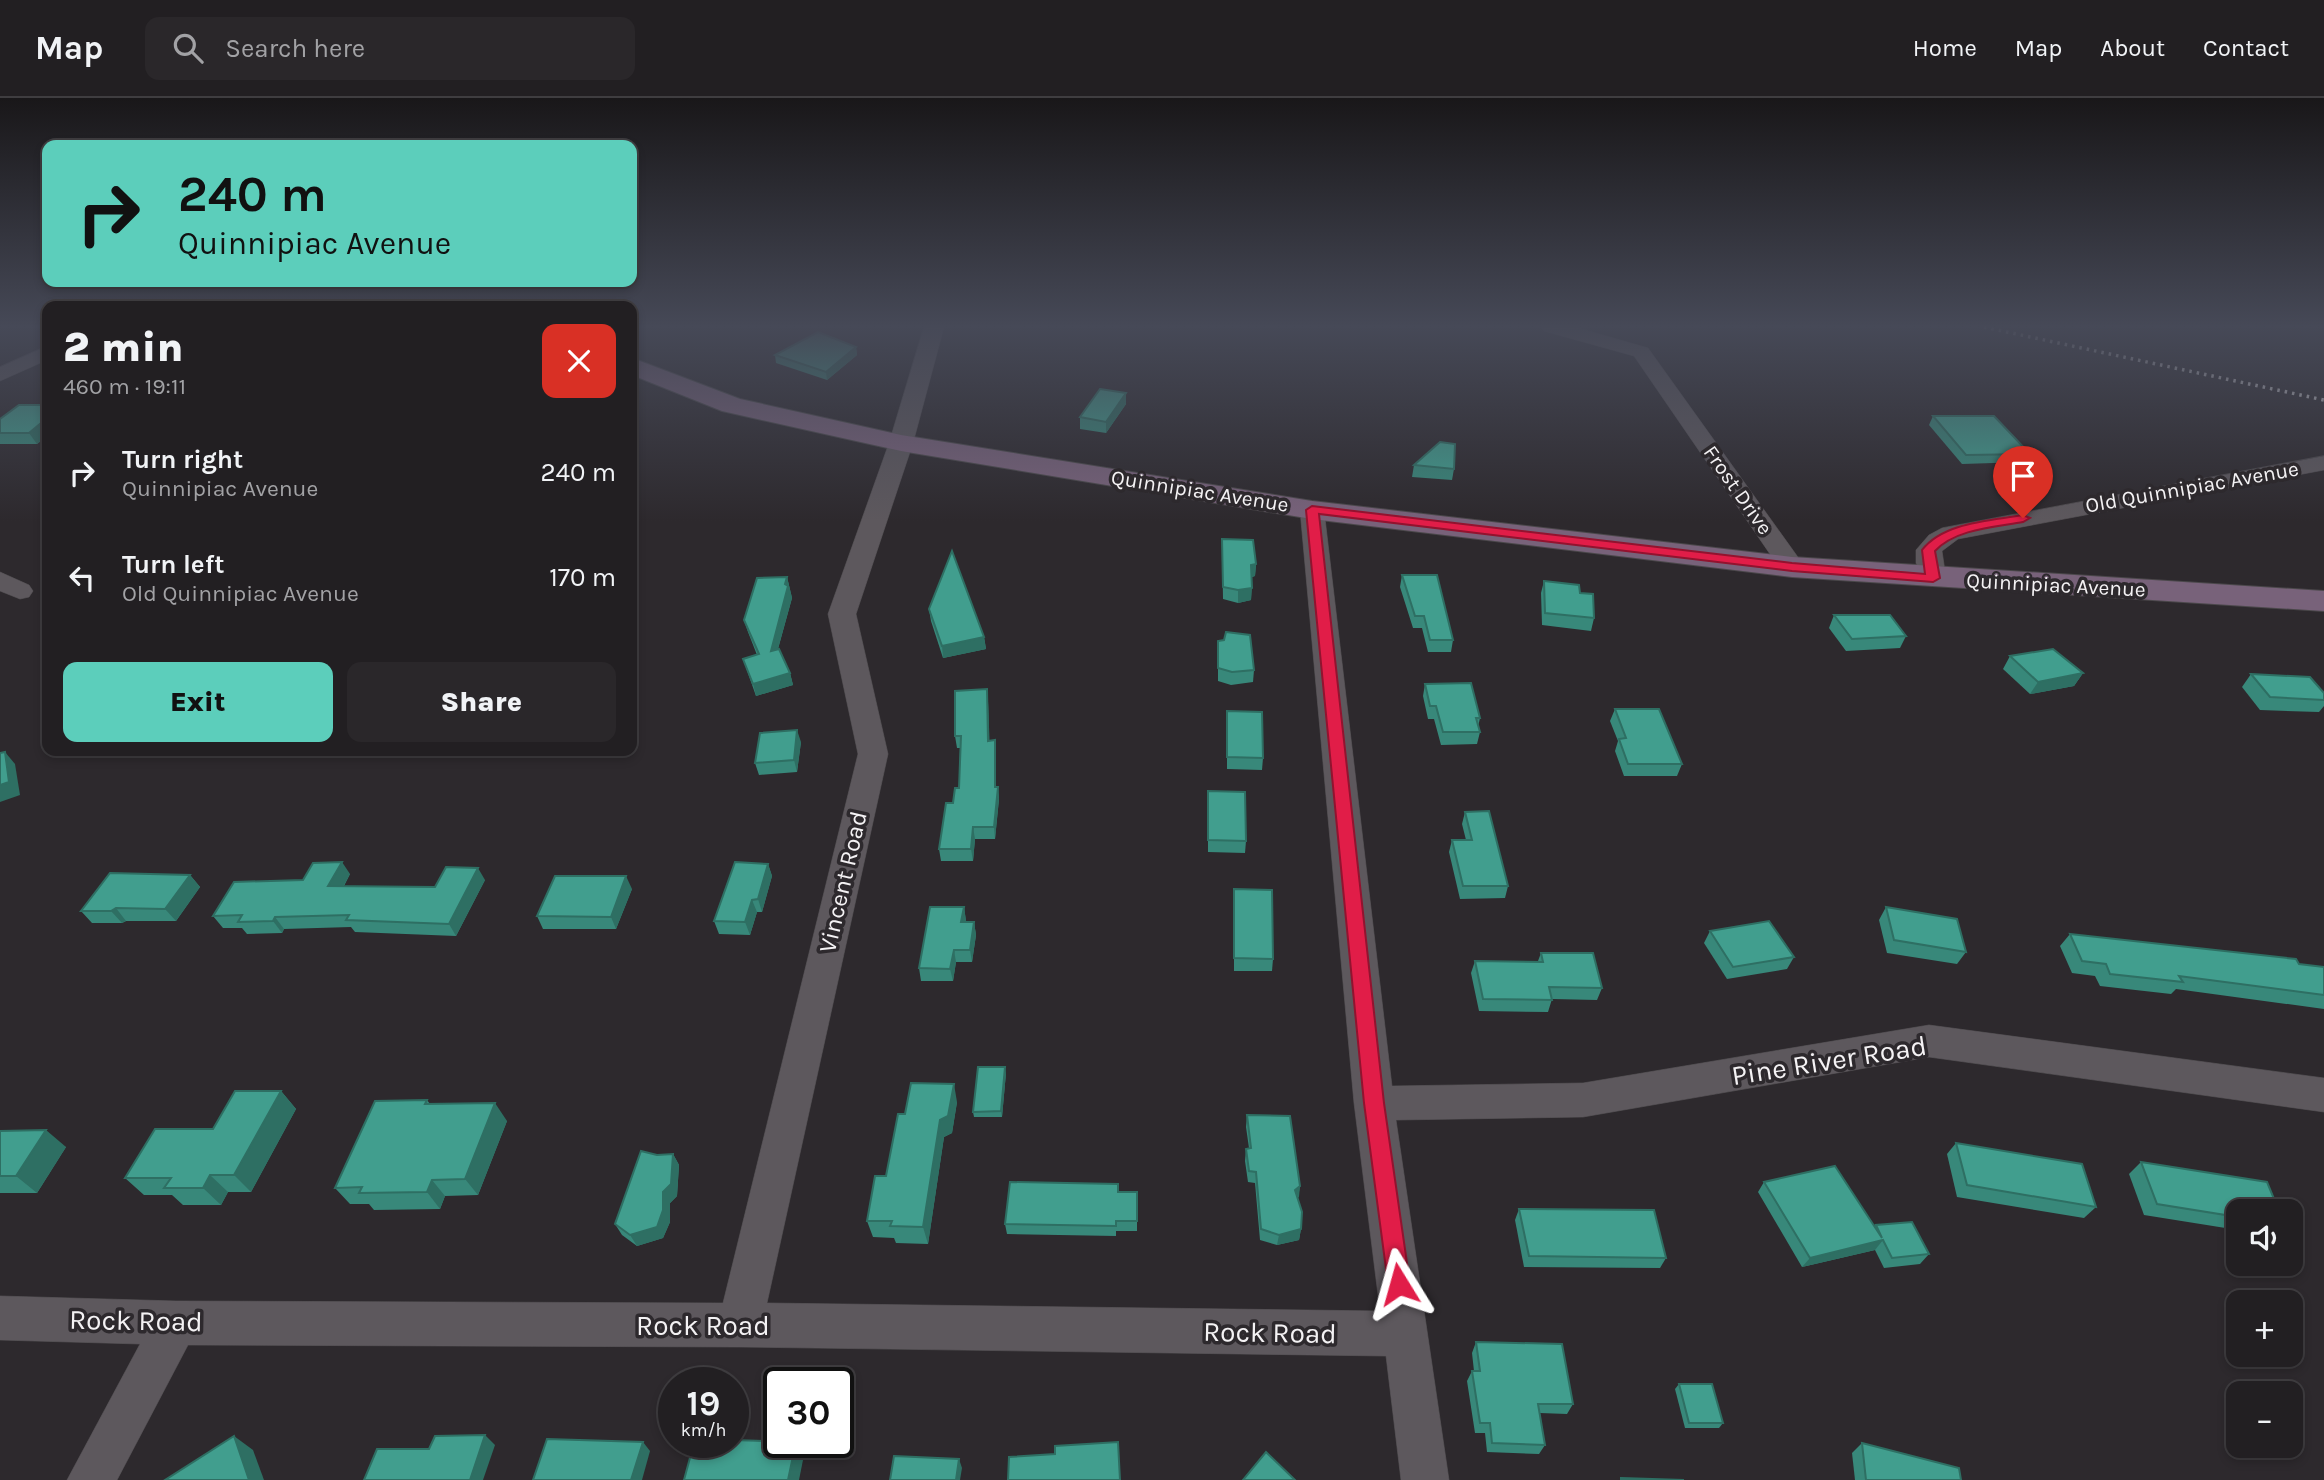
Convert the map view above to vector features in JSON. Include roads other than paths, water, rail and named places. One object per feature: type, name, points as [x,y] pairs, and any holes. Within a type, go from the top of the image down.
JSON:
[{"type":"main road","name":"Quinnipiac Avenue","points":[[697,391],[732,405],[901,443],[1312,510],[1792,567],[2324,601]]},
{"type":"street","name":"Vincent Road","points":[[740,1325],[873,754],[842,614],[901,443],[916,391]]},
{"type":"street","name":"Frost Drive","points":[[1669,391],[1792,567]]},
{"type":"street","name":"Old Quinnipiac Avenue","points":[[1933,578],[1929,550],[1938,540],[1951,533],[2324,463]]},
{"type":"street","points":[[1312,510],[1374,1103],[1425,1480]]},
{"type":"street","name":"Pine River Road","points":[[1374,1103],[1583,1100],[1929,1041],[2324,1095]]},
{"type":"street","name":"Rock Road","points":[[0,1318],[1406,1334]]},
{"type":"street","points":[[91,1480],[176,1322]]},
{"type":"railway","points":[[2284,391],[2324,400]]}]
